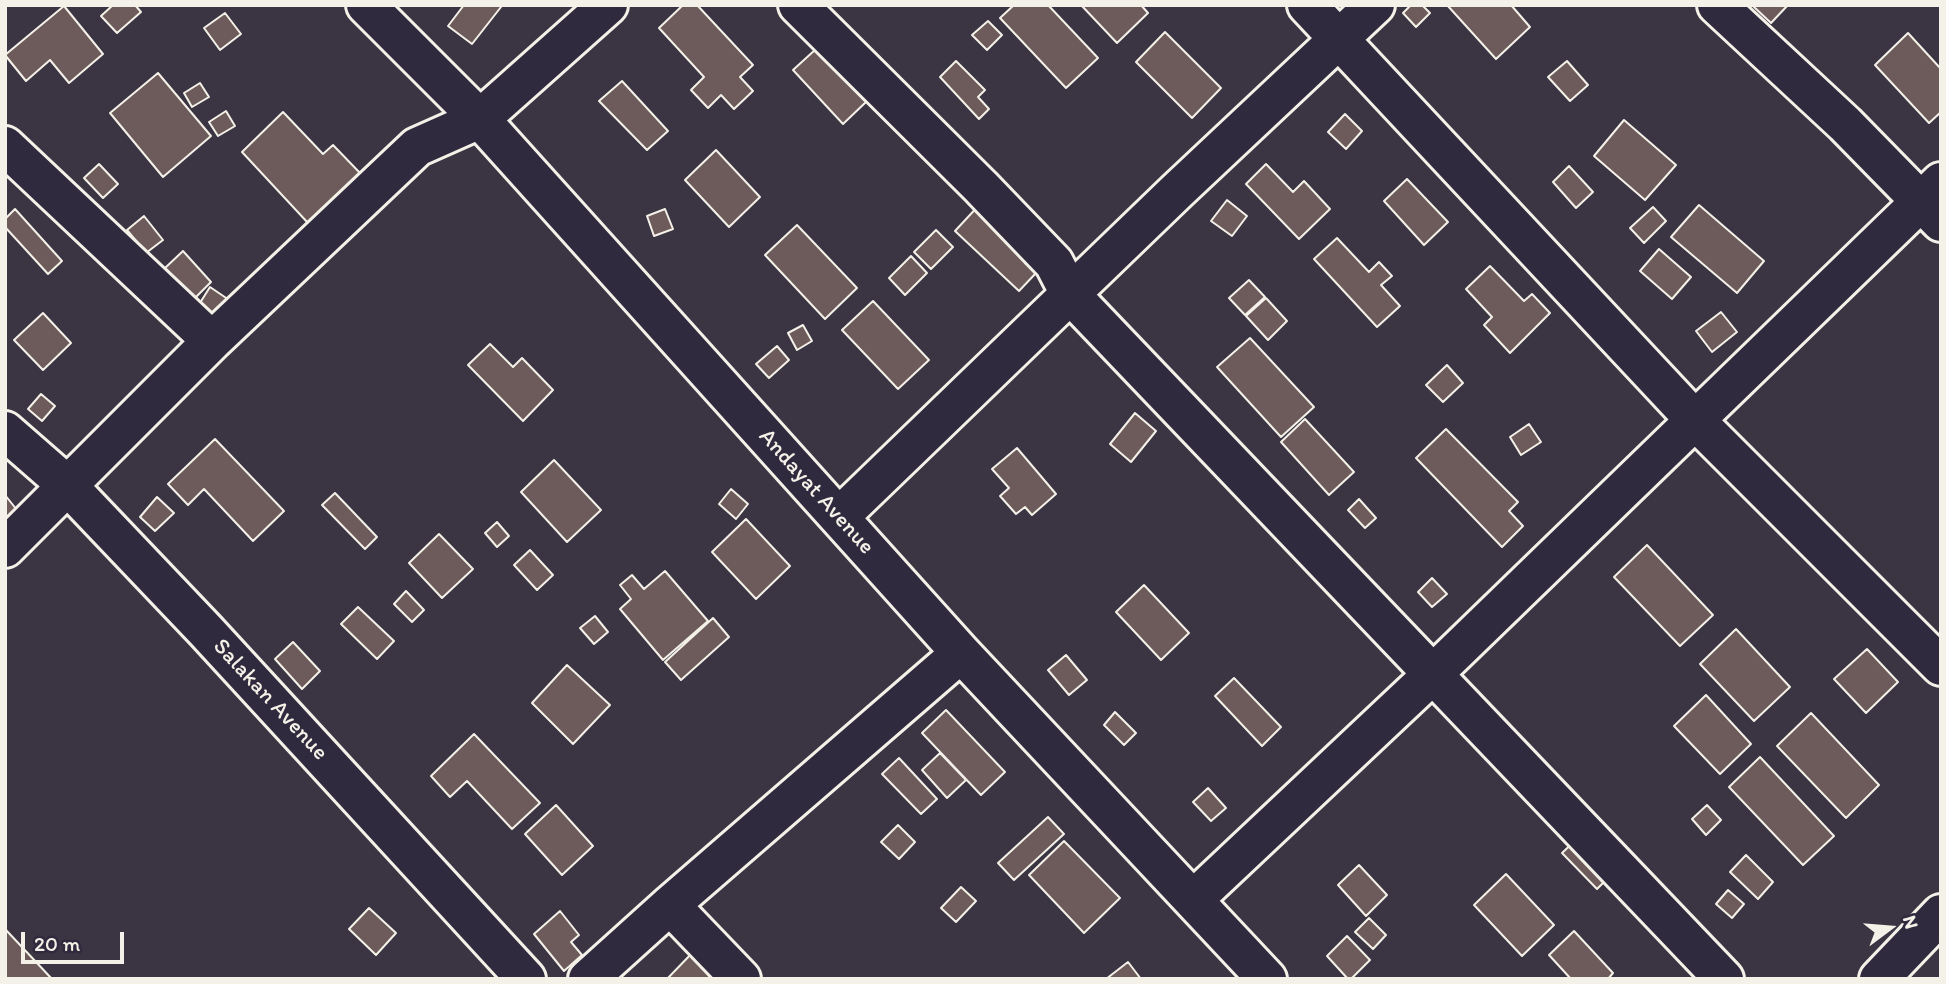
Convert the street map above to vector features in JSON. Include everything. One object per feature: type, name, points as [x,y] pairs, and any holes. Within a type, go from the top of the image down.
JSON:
[{"type":"street","name":"Andayat Avenue","points":[[366,5],[480,119],[961,653],[1267,979]]},
{"type":"street","points":[[5,548],[212,341],[417,148],[480,119],[608,5]]},
{"type":"street","points":[[798,5],[1054,263],[1070,294],[1724,979]]},
{"type":"street","points":[[1307,5],[1695,420],[1941,666]]},
{"type":"street","points":[[839,517],[1375,5]]},
{"type":"street","points":[[1193,900],[1433,674],[1695,420],[1934,202],[1835,115],[1717,5]]},
{"type":"street","points":[[5,146],[212,341]]},
{"type":"street","name":"Salakan Avenue","points":[[5,431],[68,486],[206,631],[526,979]]},
{"type":"street","points":[[588,979],[961,653]]},
{"type":"street","points":[[670,905],[741,979]]},
{"type":"street","points":[[1879,979],[1941,914]]},
{"type":"building","points":[[113,5],[135,5],[141,12],[117,33],[101,16]]},
{"type":"building","points":[[464,5],[501,7],[472,44],[448,26]]},
{"type":"building","points":[[683,5],[697,5],[753,65],[740,77],[753,91],[734,109],[721,95],[708,108],[691,90],[704,77],[659,28]]},
{"type":"building","points":[[1014,5],[1048,5],[1098,58],[1066,88],[1000,18]]},
{"type":"building","points":[[1081,5],[1141,5],[1148,13],[1117,43]]},
{"type":"building","points":[[1411,5],[1422,5],[1430,13],[1416,27],[1403,13]]},
{"type":"building","points":[[1447,5],[1511,5],[1530,27],[1496,59]]},
{"type":"building","points":[[1788,5],[1771,23],[1754,7]]},
{"type":"building","points":[[64,6],[103,54],[69,83],[50,60],[26,81],[5,55]]},
{"type":"building","points":[[225,13],[241,34],[220,50],[204,28]]},
{"type":"building","points":[[988,21],[1002,35],[987,50],[972,35]]},
{"type":"building","points":[[1165,32],[1221,88],[1192,118],[1136,62]]},
{"type":"building","points":[[1908,33],[1941,69],[1941,112],[1929,123],[1875,65]]},
{"type":"building","points":[[816,49],[866,102],[843,124],[793,70]]},
{"type":"building","points":[[956,61],[985,90],[978,97],[989,109],[979,119],[940,77]]},
{"type":"building","points":[[1567,61],[1588,85],[1570,101],[1548,77]]},
{"type":"building","points":[[158,73],[211,136],[163,177],[110,113]]},
{"type":"building","points":[[622,81],[668,131],[647,150],[599,101]]},
{"type":"building","points":[[200,83],[209,97],[192,107],[184,93]]},
{"type":"building","points":[[226,111],[235,126],[218,136],[209,122]]},
{"type":"building","points":[[283,112],[323,154],[333,145],[360,173],[308,223],[242,152]]},
{"type":"building","points":[[1345,114],[1362,131],[1346,149],[1328,132]]},
{"type":"building","points":[[1624,120],[1676,165],[1645,200],[1594,156]]},
{"type":"building","points":[[716,150],[760,197],[729,227],[685,180]]},
{"type":"building","points":[[99,164],[118,184],[103,198],[84,178]]},
{"type":"building","points":[[1266,164],[1293,192],[1304,181],[1330,209],[1299,239],[1246,184]]},
{"type":"building","points":[[1569,166],[1593,192],[1576,208],[1553,182]]},
{"type":"building","points":[[1407,179],[1448,222],[1424,245],[1384,201]]},
{"type":"building","points":[[1227,200],[1247,216],[1232,236],[1211,221]]},
{"type":"building","points":[[981,203],[1034,253],[1025,263],[1036,273],[1019,291],[955,231]]},
{"type":"building","points":[[1699,205],[1764,261],[1737,293],[1671,237]]},
{"type":"building","points":[[1653,207],[1666,221],[1644,243],[1630,228]]},
{"type":"building","points":[[15,209],[62,261],[48,274],[5,227],[5,219]]},
{"type":"building","points":[[665,209],[673,229],[654,236],[647,216]]},
{"type":"building","points":[[144,216],[163,240],[146,253],[127,230]]},
{"type":"building","points":[[797,225],[857,288],[825,319],[765,255]]},
{"type":"building","points":[[936,230],[953,247],[931,269],[914,252]]},
{"type":"building","points":[[1337,238],[1369,272],[1379,262],[1392,276],[1381,285],[1400,306],[1377,327],[1314,259]]},
{"type":"building","points":[[1659,249],[1691,277],[1672,299],[1640,271]]},
{"type":"building","points":[[183,251],[211,282],[194,299],[165,268]]},
{"type":"building","points":[[911,256],[927,273],[905,295],[889,278]]},
{"type":"building","points":[[1490,266],[1524,301],[1532,294],[1550,313],[1510,353],[1484,325],[1492,317],[1466,289]]},
{"type":"building","points":[[1249,280],[1265,297],[1245,315],[1229,298]]},
{"type":"building","points":[[210,287],[235,304],[223,322],[198,306]]},
{"type":"building","points":[[1266,298],[1287,321],[1268,340],[1246,316]]},
{"type":"building","points":[[873,301],[929,360],[898,389],[842,330]]},
{"type":"building","points":[[1721,312],[1737,332],[1712,352],[1696,331]]},
{"type":"building","points":[[43,313],[71,343],[43,370],[14,340]]},
{"type":"building","points":[[803,325],[812,341],[797,350],[788,333]]},
{"type":"building","points":[[1250,338],[1314,407],[1281,437],[1217,367]]},
{"type":"building","points":[[490,344],[513,367],[522,358],[553,390],[523,421],[468,365]]},
{"type":"building","points":[[777,346],[789,360],[769,378],[756,364]]},
{"type":"building","points":[[1447,365],[1463,383],[1443,402],[1426,385]]},
{"type":"building","points":[[41,394],[55,406],[42,421],[28,409]]},
{"type":"building","points":[[1135,413],[1156,431],[1131,462],[1110,444]]},
{"type":"building","points":[[1305,419],[1354,472],[1329,495],[1281,442]]},
{"type":"building","points":[[1529,424],[1541,442],[1521,455],[1510,437]]},
{"type":"building","points":[[1446,429],[1518,502],[1509,511],[1523,526],[1502,547],[1416,458]]},
{"type":"building","points":[[215,439],[284,511],[253,541],[204,489],[188,505],[168,484]]},
{"type":"building","points":[[1017,448],[1056,494],[1032,515],[1025,507],[1016,514],[1000,496],[1009,488],[992,469]]},
{"type":"building","points":[[554,460],[601,510],[567,542],[521,492]]},
{"type":"building","points":[[731,489],[748,504],[736,519],[719,504]]},
{"type":"building","points":[[335,493],[377,537],[365,549],[322,505]]},
{"type":"building","points":[[5,495],[17,510],[6,519],[5,519]]},
{"type":"building","points":[[157,497],[174,513],[155,531],[140,517]]},
{"type":"building","points":[[1359,499],[1376,518],[1365,528],[1348,510]]},
{"type":"building","points":[[746,519],[790,566],[756,599],[712,552]]},
{"type":"building","points":[[497,522],[509,536],[497,547],[485,533]]},
{"type":"building","points":[[439,534],[473,569],[442,598],[409,563]]},
{"type":"building","points":[[1647,545],[1713,615],[1680,646],[1614,577]]},
{"type":"building","points":[[530,550],[553,575],[537,590],[514,565]]},
{"type":"building","points":[[665,571],[708,621],[663,660],[620,609],[631,599],[620,585],[632,575],[644,589]]},
{"type":"building","points":[[1432,578],[1447,594],[1432,607],[1418,592]]},
{"type":"building","points":[[1144,585],[1189,633],[1161,660],[1116,612]]},
{"type":"building","points":[[406,591],[424,610],[412,622],[394,604]]},
{"type":"building","points":[[358,607],[394,641],[377,659],[341,624]]},
{"type":"building","points":[[595,616],[608,632],[594,644],[580,628]]},
{"type":"building","points":[[713,618],[729,637],[681,680],[665,662]]},
{"type":"building","points":[[1736,629],[1790,687],[1754,721],[1700,664]]},
{"type":"building","points":[[293,642],[320,671],[302,689],[275,659]]},
{"type":"building","points":[[1867,649],[1898,682],[1866,713],[1834,679]]},
{"type":"building","points":[[1066,655],[1087,680],[1069,695],[1048,670]]},
{"type":"building","points":[[567,665],[610,705],[573,744],[532,703]]},
{"type":"building","points":[[1234,678],[1281,727],[1262,746],[1215,696]]},
{"type":"building","points":[[1706,695],[1751,744],[1720,774],[1674,726]]},
{"type":"building","points":[[946,710],[1005,772],[981,795],[922,733]]},
{"type":"building","points":[[1115,712],[1136,733],[1124,745],[1104,725]]},
{"type":"building","points":[[1811,713],[1879,785],[1846,818],[1777,746]]},
{"type":"building","points":[[474,734],[540,803],[512,829],[467,781],[450,797],[431,776]]},
{"type":"building","points":[[940,753],[966,780],[947,798],[922,770]]},
{"type":"building","points":[[1760,757],[1834,836],[1803,865],[1729,787]]},
{"type":"building","points":[[899,758],[937,799],[921,814],[882,774]]},
{"type":"building","points":[[1208,788],[1226,808],[1211,821],[1193,802]]},
{"type":"building","points":[[556,805],[593,846],[562,875],[525,834]]},
{"type":"building","points":[[1707,805],[1721,820],[1706,835],[1692,819]]},
{"type":"building","points":[[1048,817],[1064,834],[1014,880],[998,863]]},
{"type":"building","points":[[898,825],[915,842],[899,859],[881,842]]},
{"type":"building","points":[[1580,836],[1614,872],[1597,889],[1562,853]]},
{"type":"building","points":[[1064,841],[1120,898],[1084,933],[1029,875]]},
{"type":"building","points":[[1746,855],[1773,882],[1758,899],[1730,872]]},
{"type":"building","points":[[1359,865],[1387,895],[1366,916],[1338,885]]},
{"type":"building","points":[[1506,874],[1554,925],[1522,956],[1474,905]]},
{"type":"building","points":[[961,887],[976,901],[956,922],[941,908]]},
{"type":"building","points":[[1728,890],[1744,904],[1732,918],[1716,904]]},
{"type":"building","points":[[369,908],[396,933],[376,955],[349,929]]},
{"type":"building","points":[[560,911],[579,935],[571,942],[582,955],[564,971],[534,934]]},
{"type":"building","points":[[1369,918],[1386,935],[1373,949],[1355,932]]},
{"type":"building","points":[[6,930],[52,979],[5,979]]},
{"type":"building","points":[[1574,931],[1613,973],[1608,979],[1571,979],[1549,955]]},
{"type":"building","points":[[1347,936],[1370,960],[1351,979],[1327,956]]},
{"type":"building","points":[[694,951],[720,979],[667,979]]},
{"type":"building","points":[[1128,962],[1141,979],[1106,979]]}]
